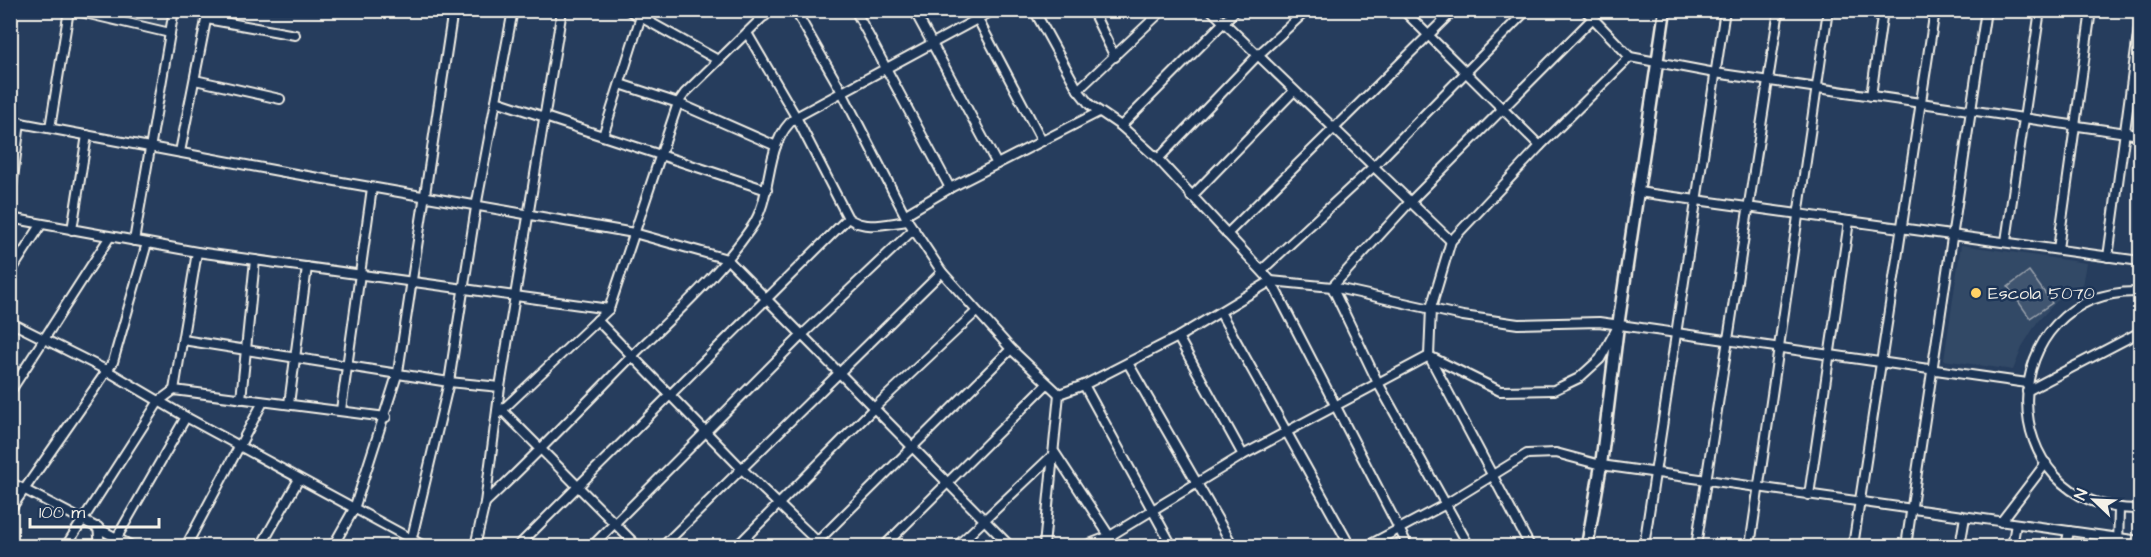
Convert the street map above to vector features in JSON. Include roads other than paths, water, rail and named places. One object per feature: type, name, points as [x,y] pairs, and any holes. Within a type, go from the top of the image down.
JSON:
[{"type":"street","points":[[50,128],[70,10],[170,33]]},
{"type":"street","points":[[134,241],[174,10]]},
{"type":"street","points":[[333,546],[354,510],[386,417],[398,372],[453,10]]},
{"type":"street","points":[[412,544],[449,382],[476,207],[513,10]]},
{"type":"street","points":[[475,546],[485,503],[499,413],[500,387],[562,10]]},
{"type":"street","points":[[628,10],[642,14],[718,60]]},
{"type":"street","points":[[750,10],[767,13]]},
{"type":"street","points":[[795,10],[842,92],[907,217],[942,272],[1011,350],[1059,394]]},
{"type":"street","points":[[855,10],[950,188]]},
{"type":"street","points":[[914,10],[997,164]]},
{"type":"street","points":[[974,10],[1042,141]]},
{"type":"street","points":[[485,503],[542,449],[727,259],[752,227],[762,208],[776,147],[785,126],[796,117],[887,70],[994,10]]},
{"type":"street","points":[[1034,10],[1078,90],[1090,105],[1121,126],[1158,159],[1271,281],[1408,546]]},
{"type":"street","points":[[1092,10],[1115,57]]},
{"type":"street","points":[[1078,90],[1163,10]]},
{"type":"street","points":[[1211,10],[1372,168],[1451,241]]},
{"type":"street","points":[[1121,126],[1236,10]]},
{"type":"street","points":[[1158,159],[1257,56],[1307,10]]},
{"type":"street","points":[[1403,10],[1540,147]]},
{"type":"street","points":[[1227,234],[1454,10]]},
{"type":"street","points":[[1262,270],[1372,168],[1527,10]]},
{"type":"street","points":[[1585,10],[1630,57],[1817,89],[2140,135]]},
{"type":"street","points":[[1332,287],[1409,203],[1601,10]]},
{"type":"street","points":[[1587,546],[1601,465],[1618,326],[1665,10]]},
{"type":"street","points":[[1644,546],[1674,333],[1698,202],[1725,10]]},
{"type":"street","points":[[1696,546],[1779,10]]},
{"type":"street","points":[[1750,546],[1828,10]]},
{"type":"street","points":[[1871,96],[1883,10]]},
{"type":"street","points":[[1853,546],[1935,10]]},
{"type":"street","points":[[1906,546],[1986,10]]},
{"type":"street","points":[[2006,241],[2040,10]]},
{"type":"street","points":[[2058,249],[2091,10]]},
{"type":"street","points":[[2108,257],[2127,133],[2140,20],[2139,10]]},
{"type":"street","points":[[499,413],[609,309],[678,103],[767,13]]},
{"type":"street","points":[[180,152],[208,14],[295,35]]},
{"type":"street","points":[[603,136],[642,14]]},
{"type":"street","points":[[747,33],[796,117],[848,218],[856,224],[868,226],[907,217],[950,188],[1099,112]]},
{"type":"street","points":[[1530,546],[1429,356],[1431,308],[1451,241],[1630,57]]},
{"type":"street","points":[[195,80],[280,99]]},
{"type":"street","points":[[620,84],[678,103],[776,147]]},
{"type":"street","points":[[1191,197],[1294,91]]},
{"type":"street","points":[[496,101],[767,190]]},
{"type":"street","points":[[10,121],[476,207],[634,233],[727,259],[1010,546]]},
{"type":"street","points":[[10,203],[20,122]]},
{"type":"street","points":[[72,230],[87,135]]},
{"type":"street","points":[[341,410],[358,275],[372,188]]},
{"type":"street","points":[[1638,192],[2140,261]]},
{"type":"street","points":[[10,218],[109,238],[197,252],[609,309]]},
{"type":"street","points":[[518,546],[848,218]]},
{"type":"street","points":[[1809,495],[1849,221]]},
{"type":"street","points":[[10,273],[41,225]]},
{"type":"street","points":[[592,546],[616,525],[802,335],[914,229]]},
{"type":"street","points":[[10,392],[109,238]]},
{"type":"street","points":[[10,510],[118,349],[147,243]]},
{"type":"street","points":[[66,546],[159,401],[174,390],[197,252]]},
{"type":"street","points":[[241,399],[255,260]]},
{"type":"street","points":[[289,404],[307,267]]},
{"type":"street","points":[[663,546],[942,272]]},
{"type":"street","points":[[1059,394],[1084,385],[1178,337],[1271,281],[1332,287],[1463,316],[1518,324],[1587,321],[1932,370],[2027,387],[2140,332]]},
{"type":"street","points":[[1332,287],[1378,383],[1469,546]]},
{"type":"street","points":[[2140,292],[2121,292],[2087,302],[2059,322],[2038,350],[2027,387],[2027,418],[2037,451],[2058,479],[2086,499],[2119,509],[2140,509]]},
{"type":"street","points":[[737,546],[873,409],[976,312]]},
{"type":"street","points":[[1220,312],[1350,546]]},
{"type":"street","points":[[597,320],[818,545],[911,448],[1011,350]]},
{"type":"street","points":[[10,322],[106,370],[412,544],[424,546]]},
{"type":"street","points":[[1429,356],[1500,391],[1554,390],[1579,378],[1600,359],[1618,326]]},
{"type":"street","points":[[1178,337],[1244,455]]},
{"type":"street","points":[[183,340],[398,372],[449,382],[500,387]]},
{"type":"street","points":[[1084,546],[1110,536],[1244,455],[1429,356]]},
{"type":"street","points":[[1128,363],[1233,546]]},
{"type":"street","points":[[884,546],[1047,384]]},
{"type":"street","points":[[1084,385],[1172,546]]},
{"type":"street","points":[[174,390],[386,417]]},
{"type":"street","points":[[1044,546],[1055,453],[1059,394]]},
{"type":"street","points":[[186,546],[263,402]]},
{"type":"street","points":[[499,413],[542,449],[637,546]]},
{"type":"street","points":[[112,546],[186,417]]},
{"type":"street","points":[[957,546],[1055,453]]},
{"type":"street","points":[[1055,453],[1116,546]]},
{"type":"street","points":[[1367,546],[1446,504],[1493,474],[1533,453],[1568,455],[1601,465],[2069,531],[2118,542],[2140,541]]},
{"type":"street","points":[[2001,522],[2046,463]]},
{"type":"street","points":[[261,546],[299,479]]},
{"type":"street","points":[[10,482],[132,546]]},
{"type":"street","points":[[2118,542],[2119,509]]},
{"type":"street","points":[[1960,546],[1965,517]]},
{"type":"street","points":[[2012,546],[2016,524]]},
{"type":"street","points":[[98,527],[100,546]]},
{"type":"street","points":[[2066,546],[2069,531]]},
{"type":"place","name":"Escola 5070","points":[[1976,293]]}]
